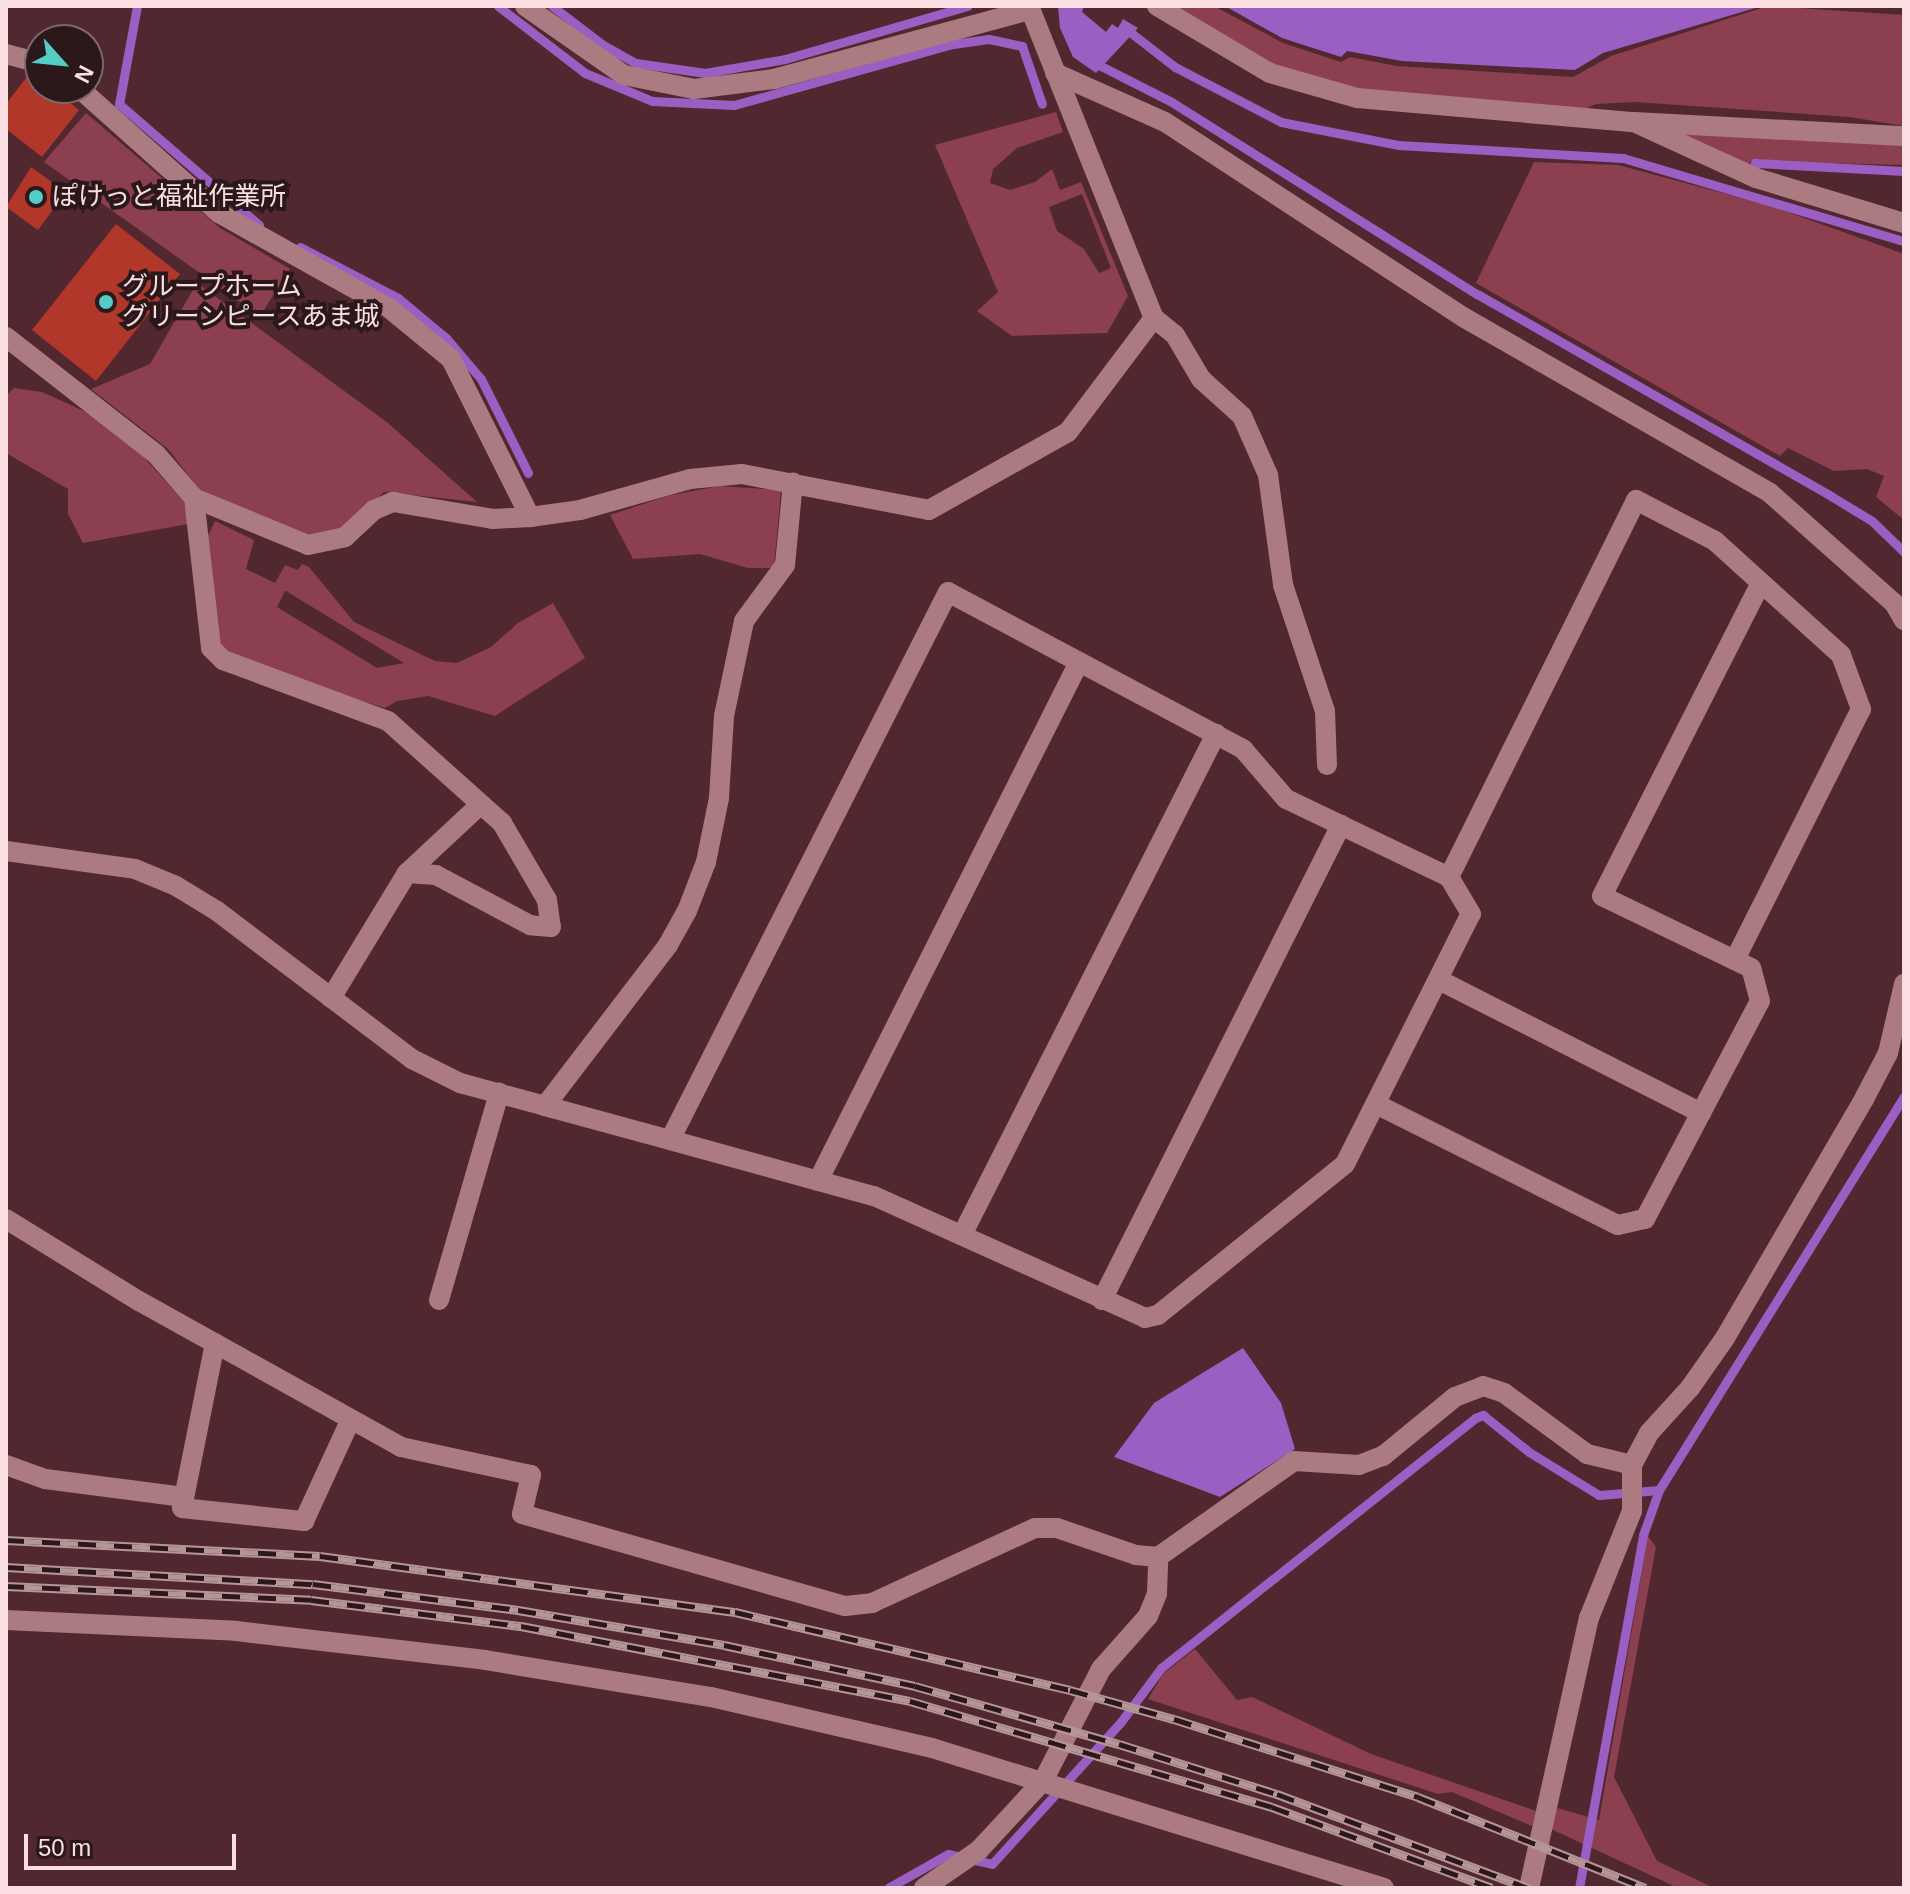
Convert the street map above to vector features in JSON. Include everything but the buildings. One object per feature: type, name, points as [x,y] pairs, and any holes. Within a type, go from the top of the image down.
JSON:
[{"type":"street","points":[[525,6],[624,75],[694,89],[774,79],[1030,8],[1154,318],[1175,335],[1201,379],[1242,416],[1268,475],[1283,585],[1325,711],[1327,765]]},
{"type":"street","points":[[1157,6],[1270,73],[1320,91],[1399,104],[1634,122],[1904,136]]},
{"type":"street","points":[[1055,73],[1165,122],[1463,317],[1770,493],[1894,603],[1904,620]]},
{"type":"street","points":[[97,104],[219,213],[389,308],[451,359],[530,517]]},
{"type":"street","points":[[1634,122],[1751,176],[1904,223]]},
{"type":"street","points":[[6,337],[156,454],[194,498],[308,545],[345,537],[374,510],[393,502],[493,519],[530,517],[580,510],[690,479],[742,474],[929,510],[1068,432],[1154,318]]},
{"type":"street","points":[[545,1106],[668,945],[687,911],[706,862],[719,798],[724,716],[744,621],[785,565],[793,482]]},
{"type":"street","points":[[194,498],[211,648],[223,660],[388,721],[502,823],[547,900],[551,927],[530,925],[436,875],[407,873]]},
{"type":"street","points":[[1449,877],[1636,500],[1715,541],[1841,655],[1861,709],[1735,960]]},
{"type":"street","points":[[1378,1105],[1618,1225],[1645,1219],[1760,1001],[1751,968],[1602,896],[1761,583]]},
{"type":"street","points":[[6,851],[135,869],[176,886],[412,1059],[460,1083],[874,1196],[1145,1318],[1158,1315],[1345,1164],[1378,1105],[1471,914],[1449,877],[1286,799],[1243,749],[948,592],[670,1140]]},
{"type":"street","points":[[818,1181],[1079,662]]},
{"type":"street","points":[[962,1235],[1216,734]]},
{"type":"street","points":[[331,998],[407,873],[480,805]]},
{"type":"street","points":[[1102,1300],[1341,825]]},
{"type":"street","points":[[1439,980],[1701,1113]]},
{"type":"street","points":[[1529,1888],[1589,1618],[1649,1433],[1690,1388],[1725,1338],[1876,1079],[1897,1026],[1904,984]]},
{"type":"street","points":[[439,1300],[499,1093]]},
{"type":"street","points":[[6,1219],[350,1421],[401,1447],[531,1475],[522,1514],[845,1606],[872,1603],[1035,1528],[1057,1528],[1136,1555],[1158,1557],[1294,1461],[1359,1465],[1383,1456],[1455,1397],[1483,1386],[1504,1393],[1632,1483]]},
{"type":"street","points":[[215,1343],[182,1508],[304,1521],[350,1421]]},
{"type":"street","points":[[6,1465],[45,1479],[184,1497]]},
{"type":"street","points":[[924,1888],[960,1867],[1057,1785],[1101,1669],[1148,1616],[1157,1594],[1158,1557]]},
{"type":"street","points":[[6,1620],[236,1631],[485,1660],[711,1697],[932,1748],[1384,1888]]},
{"type":"shaded area","points":[[1058,6],[1084,6],[1082,12],[1106,32],[1112,24],[1118,28],[1123,19],[1138,28],[1096,73],[1073,57],[1060,28]]},
{"type":"shaded area","points":[[1168,6],[1214,6],[1283,43],[1341,62],[1350,57],[1397,66],[1573,77],[1611,56],[1768,6],[1904,15],[1904,126],[1850,117],[1635,102],[1596,104],[1578,112],[1368,96],[1294,77]]},
{"type":"shaded area","points":[[1225,6],[1762,6],[1603,53],[1575,70],[1402,61],[1347,51],[1341,57],[1282,38]]},
{"type":"shaded area","points":[[1056,112],[1063,132],[1017,148],[993,169],[990,183],[1010,190],[1035,182],[1052,169],[1060,190],[1081,182],[1128,296],[1107,333],[1012,336],[977,311],[998,292],[935,145]],"holes":[[[1082,194],[1111,268],[1099,273],[1084,249],[1057,231],[1049,207]]]},
{"type":"shaded area","points":[[86,113],[220,228],[290,269],[260,316],[44,162]]},
{"type":"shaded area","points":[[1672,131],[1904,142],[1904,165],[1751,161],[1746,169]]},
{"type":"shaded area","points":[[1534,162],[1618,165],[1771,206],[1904,254],[1904,520],[1876,497],[1884,476],[1867,469],[1834,471],[1788,448],[1780,456],[1476,283]]},
{"type":"shaded area","points":[[197,283],[388,423],[477,502],[384,492],[341,532],[308,536],[199,489],[168,449],[91,389],[150,364]]},
{"type":"shaded area","points":[[14,388],[42,392],[86,412],[135,447],[184,502],[188,524],[83,543],[68,514],[68,489],[6,453],[6,396]]},
{"type":"shaded area","points":[[719,486],[781,490],[774,568],[748,568],[700,554],[633,559],[610,515],[667,496]]},
{"type":"shaded area","points":[[215,521],[254,540],[246,569],[275,583],[285,565],[298,570],[302,564],[309,567],[354,622],[435,661],[457,663],[491,647],[518,623],[553,603],[585,658],[495,716],[428,696],[397,701],[385,708],[238,661],[216,643],[204,544]],"holes":[[[285,591],[404,663],[377,668],[277,607]]]},
{"type":"shaded area","points":[[1243,1348],[1281,1403],[1295,1449],[1220,1497],[1114,1457],[1154,1403]]},
{"type":"shaded area","points":[[1648,1536],[1656,1547],[1614,1777],[1657,1861],[1714,1888],[1678,1888],[1551,1829],[1557,1808],[1599,1820]]},
{"type":"shaded area","points":[[1195,1649],[1237,1700],[1252,1697],[1371,1754],[1536,1811],[1532,1826],[1452,1792],[1438,1794],[1148,1699],[1163,1674]]},
{"type":"waterway","points":[[137,6],[119,104],[259,225]]},
{"type":"waterway","points":[[498,6],[585,73],[652,101],[734,105],[953,44],[989,39],[1022,46],[1042,104]]},
{"type":"waterway","points":[[552,6],[603,45],[636,63],[705,73],[785,59],[967,6]]},
{"type":"waterway","points":[[1126,29],[1175,67],[1281,122],[1398,145],[1623,158],[1904,241]]},
{"type":"waterway","points":[[1091,61],[1170,101],[1477,294],[1831,496],[1872,521],[1904,552]]},
{"type":"waterway","points":[[1750,178],[1755,163],[1904,171]]},
{"type":"waterway","points":[[300,247],[398,298],[446,338],[481,379],[528,473]]},
{"type":"waterway","points":[[1579,1888],[1643,1535],[1659,1490],[1904,1097]]},
{"type":"waterway","points":[[888,1888],[948,1854],[992,1864],[1120,1723],[1161,1668],[1475,1418],[1483,1415],[1529,1452],[1599,1495],[1659,1490]]},
{"type":"railway","points":[[6,1540],[320,1556],[735,1612],[1070,1690],[1174,1719],[1418,1797],[1645,1888]]},
{"type":"railway","points":[[6,1567],[313,1584],[518,1610],[724,1645],[915,1686],[1119,1744],[1277,1794],[1529,1888]]},
{"type":"railway","points":[[6,1586],[311,1600],[521,1626],[910,1701],[1272,1807],[1492,1888]]},
{"type":"place","name":"ぽけっと福祉作業所","points":[[36,197]]},
{"type":"place","name":"グループホーム グリーンピースあま城","points":[[106,302]]}]
